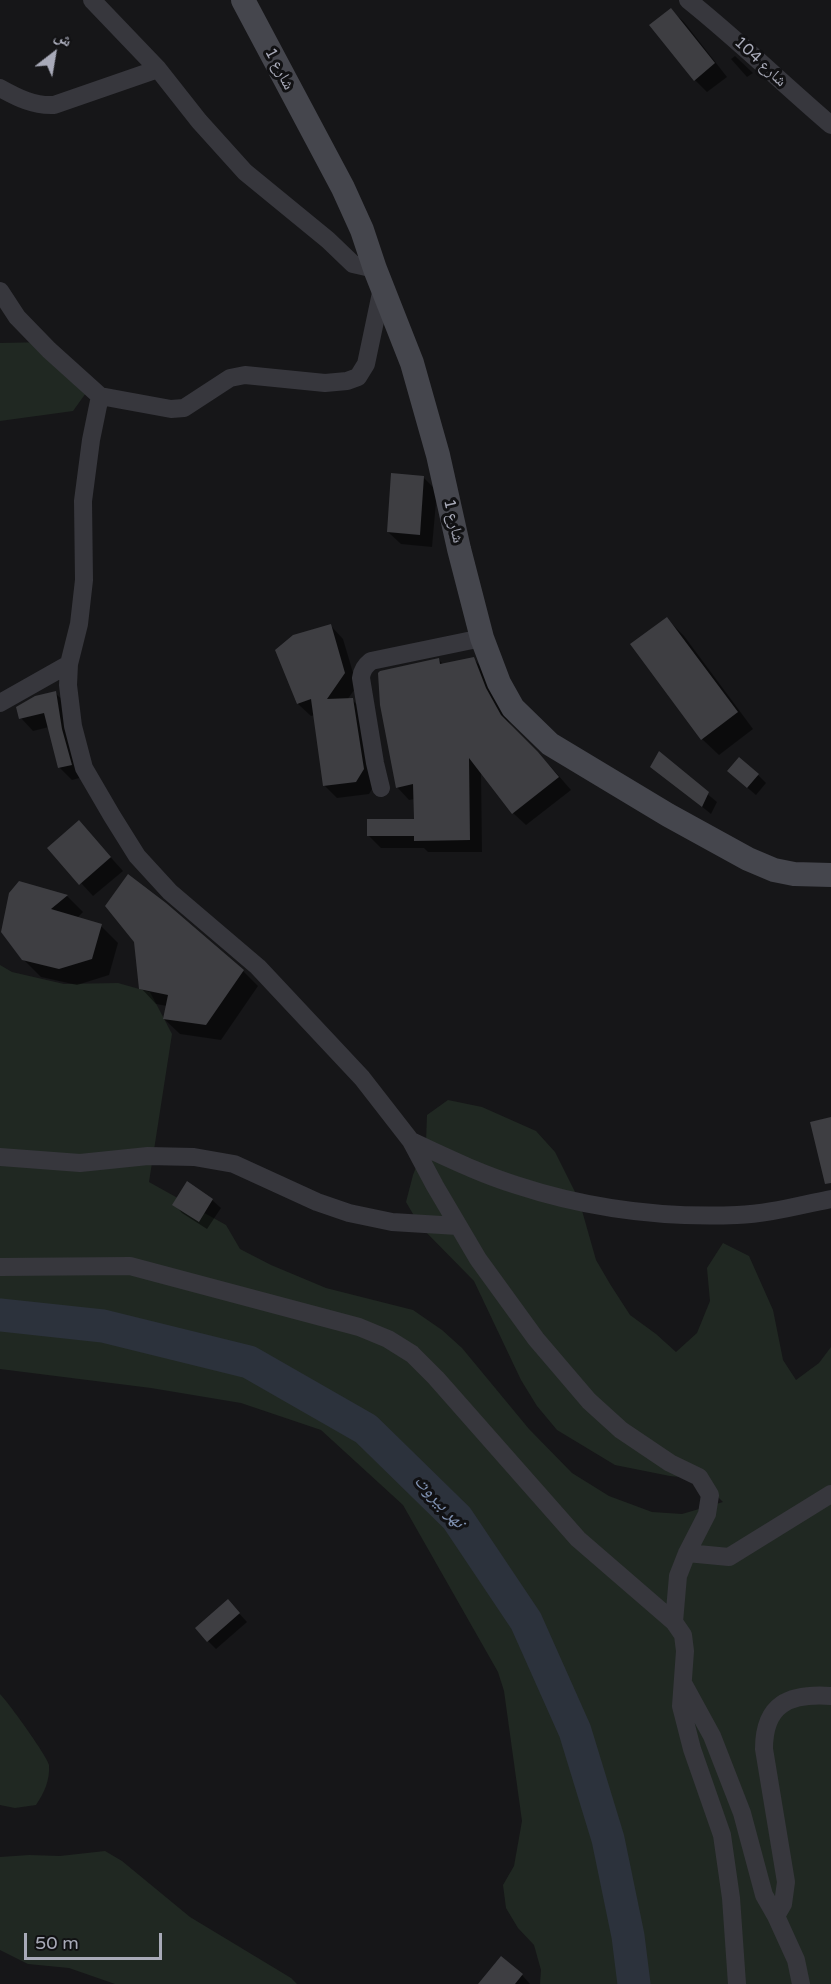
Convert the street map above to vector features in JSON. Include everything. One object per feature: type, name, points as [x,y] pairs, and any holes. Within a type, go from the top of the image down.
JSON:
[{"type":"street","points":[[0,291],[17,316],[49,350],[100,396],[145,405],[184,408],[230,378],[245,375],[325,383],[347,381],[358,377],[366,364],[379,279],[353,264],[328,240],[245,172],[199,121],[158,69],[92,0]]},
{"type":"street","name":"شارع 1","points":[[243,0],[343,188],[362,230],[412,363],[438,455],[482,638],[499,683],[513,708],[550,744],[668,815],[748,859],[774,870],[794,874],[831,875]]},
{"type":"street","name":"شارع 104","points":[[688,0],[732,35],[831,125]]},
{"type":"street","points":[[0,88],[25,101],[54,105],[158,69]]},
{"type":"street","points":[[100,396],[91,440],[83,501],[84,580],[79,624],[69,664],[68,685],[73,726],[84,768],[137,856],[170,892],[258,967],[362,1078],[411,1141],[478,1259],[536,1339],[589,1401],[621,1430],[670,1463],[699,1477],[710,1495],[707,1514],[678,1576],[674,1622]]},
{"type":"street","points":[[381,788],[361,678],[366,665],[371,661],[482,638]]},
{"type":"street","points":[[0,703],[69,664]]},
{"type":"street","points":[[411,1141],[462,1165],[517,1186],[634,1212],[738,1215],[831,1199]]},
{"type":"street","points":[[0,1157],[80,1163],[148,1156],[194,1157],[234,1164],[349,1214],[392,1222],[458,1226]]},
{"type":"street","points":[[0,1267],[130,1266],[358,1327],[388,1339],[412,1354],[436,1378],[578,1539],[674,1622],[683,1635],[685,1651],[681,1707],[692,1749],[722,1835],[731,1898],[737,1984]]},
{"type":"street","points":[[687,1553],[729,1557],[831,1494]]},
{"type":"street","points":[[682,1682],[712,1736],[742,1814],[764,1895],[796,1960],[801,1984]]},
{"type":"street","points":[[776,1916],[783,1904],[786,1882],[764,1749],[764,1732],[768,1719],[778,1707],[791,1698],[831,1695]]},
{"type":"shaded area","points":[[49,342],[91,386],[73,411],[0,421],[0,343]]},
{"type":"shaded area","points":[[0,965],[12,972],[64,984],[118,983],[150,992],[172,1034],[149,1182],[226,1225],[240,1249],[271,1265],[326,1288],[413,1310],[442,1330],[462,1348],[529,1429],[572,1473],[609,1496],[652,1512],[682,1514],[723,1502],[700,1479],[670,1476],[615,1465],[557,1430],[537,1406],[521,1380],[474,1281],[420,1226],[406,1202],[413,1175],[426,1142],[427,1115],[448,1100],[482,1107],[536,1131],[555,1152],[579,1200],[596,1260],[610,1284],[630,1315],[676,1352],[697,1333],[710,1301],[707,1268],[723,1243],[749,1256],[773,1310],[783,1360],[796,1380],[819,1363],[831,1347],[831,1984],[540,1984],[541,1970],[534,1945],[518,1928],[506,1908],[503,1885],[514,1866],[522,1821],[504,1691],[498,1672],[403,1505],[321,1430],[241,1403],[151,1388],[0,1369]]},
{"type":"shaded area","points":[[0,1694],[35,1741],[49,1765],[46,1787],[36,1805],[15,1808],[0,1805]]},
{"type":"shaded area","points":[[105,1851],[122,1861],[190,1917],[291,1978],[297,1984],[115,1984],[69,1968],[28,1964],[0,1950],[0,1857],[60,1856]]},
{"type":"building","points":[[671,8],[715,63],[694,81],[649,25]]},
{"type":"building","points":[[391,473],[424,476],[420,535],[387,532]]},
{"type":"building","points":[[667,617],[738,712],[701,740],[630,644]]},
{"type":"building","points":[[331,624],[345,673],[327,699],[353,698],[364,769],[356,782],[323,786],[311,699],[297,704],[275,650],[293,635]]},
{"type":"building","points":[[474,657],[486,688],[501,715],[559,777],[512,814],[469,758],[470,840],[414,841],[414,836],[367,836],[367,819],[414,819],[413,784],[396,788],[380,705],[378,673],[439,658],[440,664]]},
{"type":"building","points":[[56,691],[62,729],[72,765],[58,768],[44,713],[19,719],[16,707],[35,696]]},
{"type":"building","points":[[659,751],[709,792],[702,807],[650,767]]},
{"type":"building","points":[[739,757],[759,774],[747,788],[727,771]]},
{"type":"building","points":[[79,820],[111,857],[79,885],[47,848]]},
{"type":"building","points":[[128,874],[166,903],[244,970],[206,1025],[163,1019],[168,995],[139,989],[134,942],[105,906]]},
{"type":"building","points":[[19,881],[68,895],[51,909],[102,924],[92,959],[59,969],[22,960],[1,932],[9,893]]},
{"type":"building","points":[[831,1117],[831,1183],[825,1184],[810,1122]]},
{"type":"building","points":[[187,1181],[213,1199],[199,1222],[172,1205]]},
{"type":"building","points":[[228,1599],[240,1613],[207,1642],[195,1628]]},
{"type":"building","points":[[501,1956],[523,1974],[515,1984],[478,1984]]},
{"type":"waterway","name":"نهر بيروت","points":[[0,1315],[103,1326],[249,1362],[366,1429],[457,1518],[526,1621],[575,1731],[608,1839],[628,1936],[634,1984]]}]
